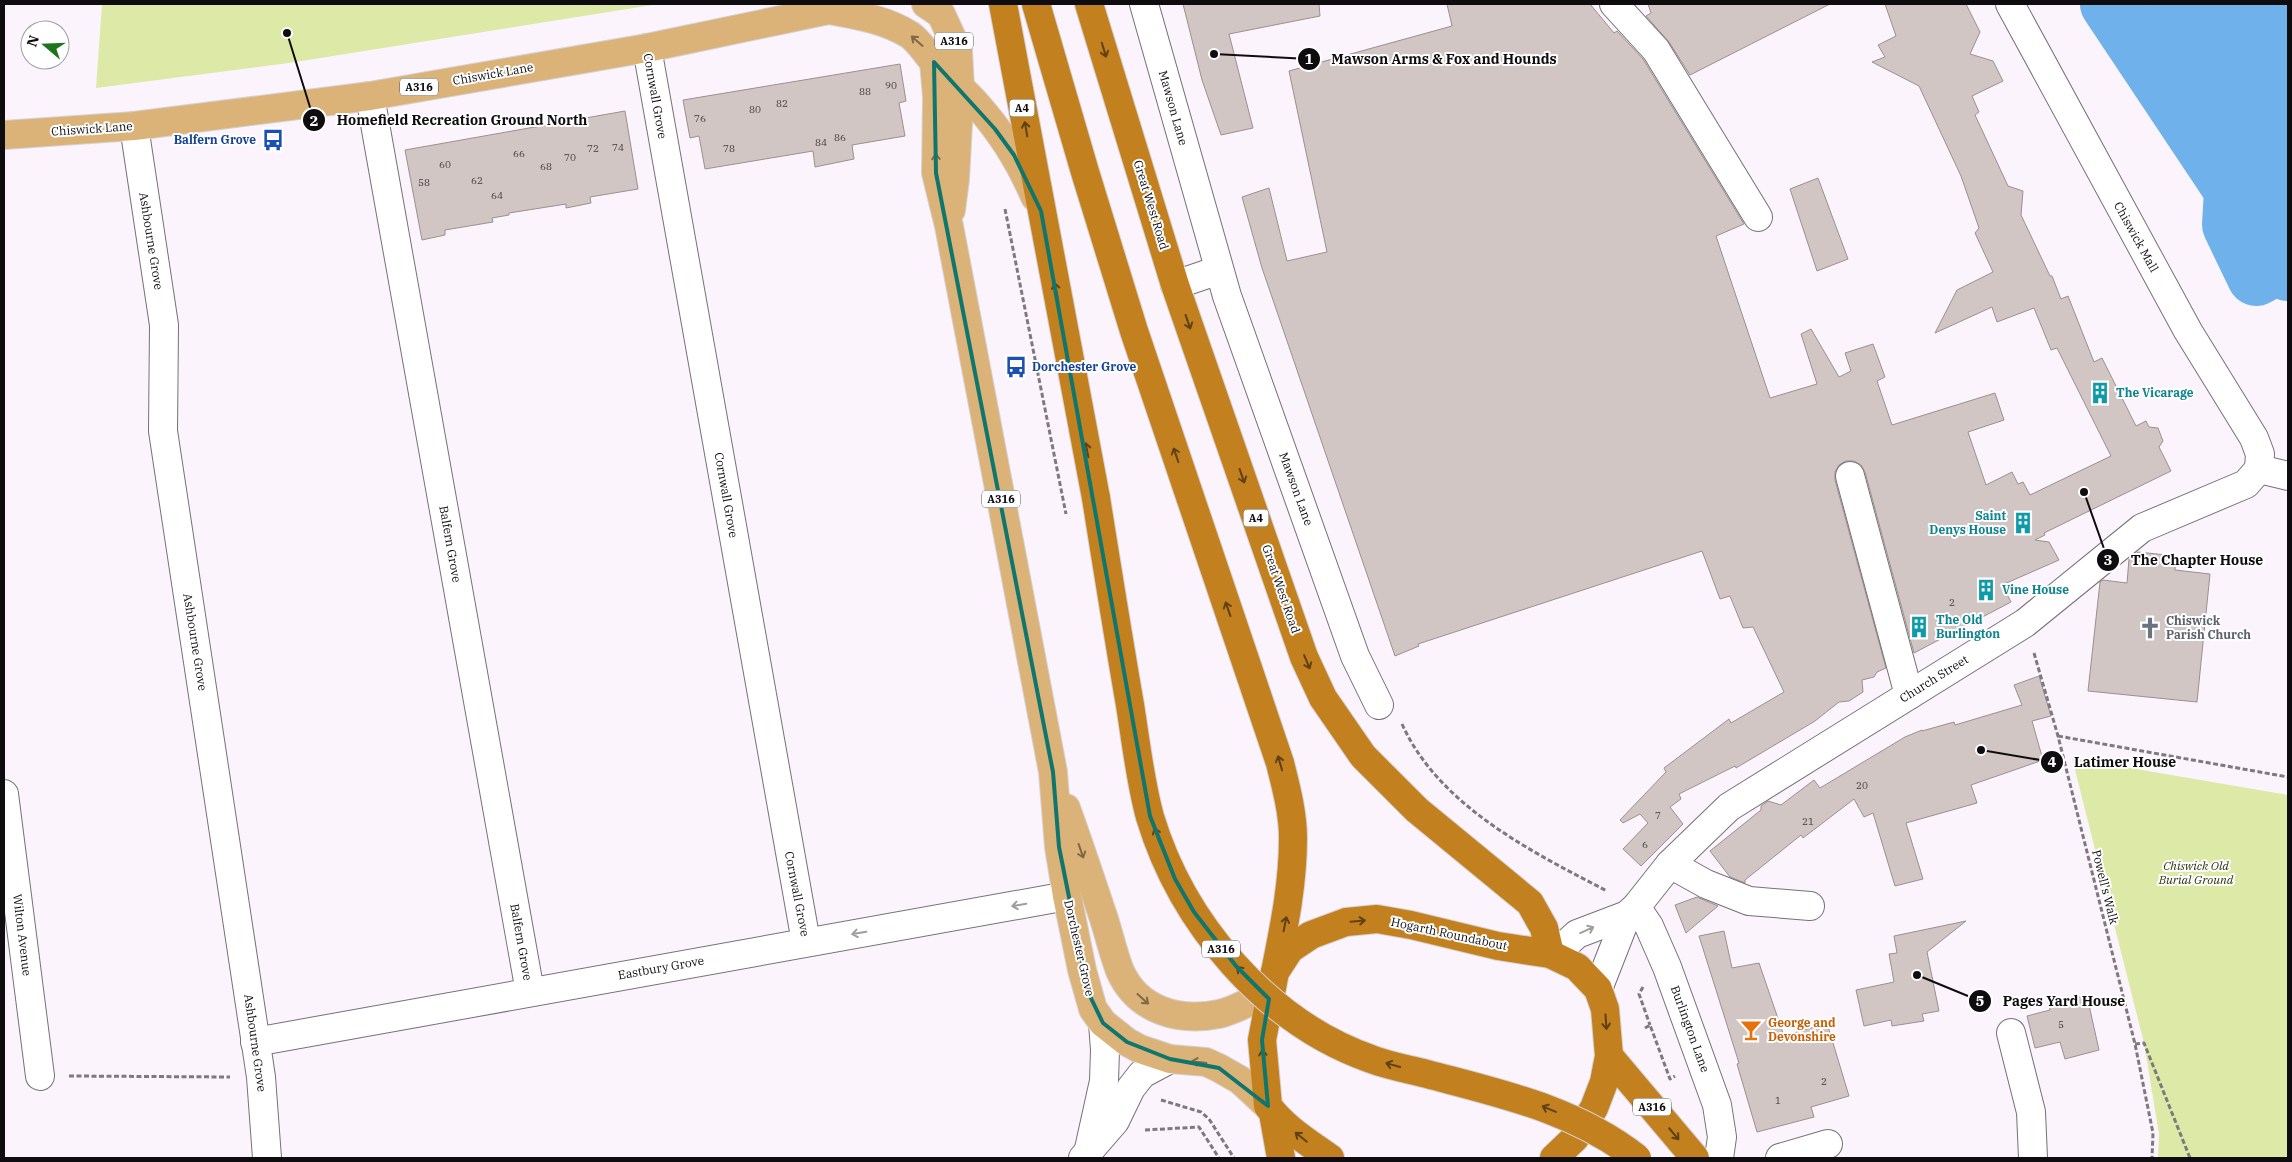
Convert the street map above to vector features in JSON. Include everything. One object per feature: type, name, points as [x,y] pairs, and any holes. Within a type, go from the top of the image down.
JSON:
[{"type":"highway","name":"A4","points":[[1004,4],[1041,212]]},
{"type":"highway","points":[[1036,4],[1134,330],[1280,763],[1289,801],[1293,837],[1290,895],[1273,981]]},
{"type":"highway","name":"Great West Road","points":[[1090,4],[1175,284],[1304,657],[1322,698],[1364,756],[1386,780],[1417,810],[1530,903],[1544,928],[1552,954]]},
{"type":"highway","name":"A316","points":[[1041,212],[1096,498],[1150,816],[1175,879],[1212,938],[1264,995],[1299,1021],[1333,1042],[1372,1060],[1542,1106],[1578,1121],[1617,1143],[1637,1158]]},
{"type":"highway","name":"Hogarth Roundabout","points":[[1281,1158],[1271,1109],[1262,1040],[1273,981],[1290,949],[1311,935],[1346,922],[1377,919],[1411,925],[1498,946],[1552,954],[1577,968],[1598,989],[1605,1009],[1608,1056],[1604,1082],[1594,1108],[1575,1138],[1554,1158]]},
{"type":"highway","name":"Burlington Lane","points":[[1608,1056],[1715,1158]]},
{"type":"highway","points":[[1271,1109],[1303,1139],[1330,1158]]},
{"type":"main road","name":"Chiswick Lane","points":[[4,135],[134,126],[370,96],[647,48],[857,4]]},
{"type":"main road","name":"A316","points":[[926,4],[941,14],[958,50],[960,87]]},
{"type":"main road","name":"Chiswick Lane","points":[[830,10],[871,17],[894,27],[916,40],[934,62]]},
{"type":"main road","name":"A316","points":[[934,62],[978,106],[1014,155],[1041,212]]},
{"type":"main road","name":"Dorchester Grove","points":[[934,62],[937,97],[936,173],[949,226],[1053,772],[1059,847],[1067,896],[1093,1009],[1102,1022],[1127,1042],[1140,1049],[1170,1059],[1206,1062],[1219,1068],[1240,1080],[1271,1109]]},
{"type":"main road","name":"Dorchester Grove","points":[[949,226],[955,180],[960,87]]},
{"type":"main road","name":"Dorchester Grove","points":[[1053,772],[1121,972],[1140,999],[1154,1008],[1171,1015],[1219,1014],[1242,1006],[1273,981]]},
{"type":"street","name":"Mawson Lane","points":[[1144,4],[1219,270],[1355,656],[1389,711]]},
{"type":"street","points":[[1614,4],[1656,50],[1758,217]]},
{"type":"street","name":"Chiswick Mall","points":[[2010,4],[2188,332],[2254,438],[2260,454],[2260,469]]},
{"type":"street","name":"Cornwall Grove","points":[[647,48],[806,942]]},
{"type":"street","name":"Balfern Grove","points":[[370,96],[530,992]]},
{"type":"street","name":"Ashbourne Grove","points":[[134,126],[164,325],[162,431],[256,1042],[261,1077],[267,1158]]},
{"type":"street","points":[[1175,284],[1219,270]]},
{"type":"street","points":[[2260,469],[2288,476]]},
{"type":"street","name":"Church Street","points":[[1598,989],[1631,911],[1670,864],[1729,807],[2025,623],[2142,528],[2246,484],[2260,469]]},
{"type":"street","points":[[1850,476],[1909,695]]},
{"type":"street","name":"Wilton Avenue","points":[[4,794],[40,1076]]},
{"type":"street","points":[[1670,864],[1706,884],[1749,901],[1810,906]]},
{"type":"street","name":"Eastbury Grove","points":[[256,1042],[1067,896]]},
{"type":"street","points":[[1552,954],[1577,934],[1631,911]]},
{"type":"street","name":"Burlington Lane","points":[[1631,911],[1649,926],[1667,967],[1717,1105],[1722,1136],[1715,1158]]},
{"type":"street","points":[[1086,1154],[1104,1081],[1105,1050],[1102,1022]]},
{"type":"street","points":[[2012,1033],[2031,1112],[2033,1158]]},
{"type":"street","points":[[1086,1154],[1115,1121],[1131,1088],[1142,1074],[1170,1059]]},
{"type":"street","points":[[1780,1158],[1828,1144]]},
{"type":"path","name":"Powell's Walk","points":[[2025,623],[2058,736],[2135,1044],[2153,1133],[2152,1158]]},
{"type":"path","points":[[1389,711],[1406,732],[1432,771],[1491,824],[1520,845],[1627,900],[1631,911]]},
{"type":"path","points":[[2058,736],[2288,778]]},
{"type":"path","points":[[1639,994],[1650,1025]]},
{"type":"path","points":[[2135,1044],[2144,1043],[2190,1158]]},
{"type":"path","points":[[40,1076],[261,1077]]},
{"type":"path","points":[[1160,1100],[1201,1112],[1209,1119],[1234,1158]]},
{"type":"path","points":[[1137,1131],[1200,1126],[1219,1158]]},
{"type":"highlighted area","points":[[934,62],[995,129],[1014,155],[1041,211],[1150,816],[1175,879],[1194,912],[1236,966],[1269,999],[1262,1040],[1268,1106],[1219,1068],[1170,1059],[1127,1042],[1103,1023],[1088,992],[1059,847],[1053,772],[936,173]]},
{"type":"green space","points":[[102,4],[659,4],[289,63],[96,88]]},
{"type":"green space","name":"Chiswick Old Burial Ground","points":[[2072,758],[2288,795],[2288,1158],[2158,1158],[2159,1134],[2144,1043]]},
{"type":"water","points":[[2109,4],[2288,4],[2288,272],[2282,263],[2256,277],[2231,225],[2233,190]]},
{"type":"building","points":[[1183,4],[1319,4],[1320,16],[1229,34],[1253,128],[1221,135],[1202,80]]},
{"type":"building","points":[[1447,4],[1590,4],[1614,33],[1617,31],[1643,59],[1744,224],[1716,236],[1770,398],[1817,384],[1801,334],[1811,329],[1839,377],[1851,371],[1845,353],[1873,344],[1885,377],[1877,381],[1892,425],[1995,393],[2004,420],[1968,432],[1986,485],[2012,472],[2018,484],[2023,482],[2030,495],[2111,456],[2057,348],[2051,350],[2034,308],[1997,322],[1992,307],[1935,333],[1957,290],[1993,272],[1975,233],[1979,228],[1961,176],[1919,86],[1872,62],[1885,57],[1878,45],[1896,36],[1885,4],[1966,4],[1980,32],[1970,54],[1993,61],[2003,81],[1972,96],[1979,112],[1975,115],[2008,186],[2023,191],[2021,215],[2050,276],[2052,276],[2061,299],[2068,296],[2094,362],[2102,358],[2136,426],[2146,421],[2149,427],[2158,428],[2163,441],[2159,447],[2171,471],[2044,533],[2045,535],[2035,540],[2049,542],[2059,560],[2002,585],[2011,602],[1914,653],[1865,472],[1861,465],[1854,461],[1846,461],[1839,465],[1835,472],[1835,480],[1886,668],[1877,672],[1874,677],[1862,680],[1863,692],[1849,701],[1839,702],[1815,721],[1736,768],[1735,766],[1679,794],[1681,799],[1670,807],[1683,824],[1641,866],[1623,849],[1648,823],[1640,814],[1623,823],[1620,820],[1666,772],[1664,768],[1729,719],[1731,723],[1784,692],[1753,627],[1743,628],[1730,596],[1720,599],[1702,551],[1418,644],[1419,646],[1395,656],[1262,268],[1242,197],[1269,188],[1287,261],[1327,252],[1289,71],[1452,26]]},
{"type":"building","points":[[1648,4],[1830,4],[1690,75],[1669,42],[1646,16],[1651,13]]},
{"type":"building","points":[[900,64],[906,101],[899,103],[905,136],[852,145],[854,159],[815,167],[813,151],[705,169],[699,136],[690,138],[683,100]]},
{"type":"building","points":[[625,111],[638,189],[590,197],[591,203],[566,208],[566,204],[509,213],[509,215],[492,218],[493,222],[445,230],[445,235],[422,240],[405,150]]},
{"type":"building","points":[[1818,178],[1848,259],[1817,271],[1790,189]]},
{"type":"building","name":"Chiswick Parish Church","points":[[2138,552],[2176,556],[2175,570],[2210,574],[2197,702],[2088,691],[2100,582],[2103,580],[2127,583],[2129,559]]},
{"type":"building","points":[[2039,676],[2051,716],[2032,721],[2043,760],[1971,785],[1977,803],[1906,823],[1923,879],[1895,886],[1873,813],[1864,817],[1854,799],[1803,838],[1801,835],[1745,880],[1745,883],[1730,877],[1710,851],[1761,810],[1761,806],[1768,801],[1781,805],[1814,780],[1820,788],[1905,737],[1922,730],[1954,722],[1955,725],[2022,705],[2014,685]]},
{"type":"building","points":[[1697,897],[1718,906],[1686,933],[1675,905]]},
{"type":"building","points":[[1966,921],[1927,952],[1939,1011],[1922,1014],[1924,1021],[1892,1026],[1891,1020],[1864,1026],[1856,990],[1894,982],[1889,954],[1897,953],[1894,936]]},
{"type":"building","points":[[1724,931],[1732,968],[1759,963],[1784,1036],[1827,1023],[1849,1096],[1811,1107],[1814,1117],[1757,1132],[1737,1064],[1739,1063],[1699,936]]},
{"type":"building","points":[[2087,996],[2099,1050],[2065,1059],[2060,1042],[2035,1048],[2027,1016],[2050,1010],[2048,1002]]},
{"type":"waterway","points":[[2109,4],[2233,190],[2231,225],[2256,277],[2283,263],[2288,272]]},
{"type":"place","name":"Homefield Recreation Ground North","points":[[287,33]]},
{"type":"place","name":"Mawson Arms & Fox and Hounds","points":[[1214,54]]},
{"type":"place","name":"Balfern Grove","points":[[273,140]]},
{"type":"place","name":"Dorchester Grove","points":[[1016,367]]},
{"type":"place","name":"The Vicarage","points":[[2100,393]]},
{"type":"place","name":"The Chapter House","points":[[2084,492]]},
{"type":"place","name":"Saint Denys House","points":[[2023,523]]},
{"type":"place","name":"Vine House","points":[[1986,590]]},
{"type":"place","name":"The Old Burlington","points":[[1919,627]]},
{"type":"place","name":"Chiswick Parish Church","points":[[2150,628]]},
{"type":"place","name":"Latimer House","points":[[1981,750]]},
{"type":"place","name":"Pages Yard House","points":[[1917,975]]},
{"type":"place","name":"George and Devonshire","points":[[1751,1030]]}]
